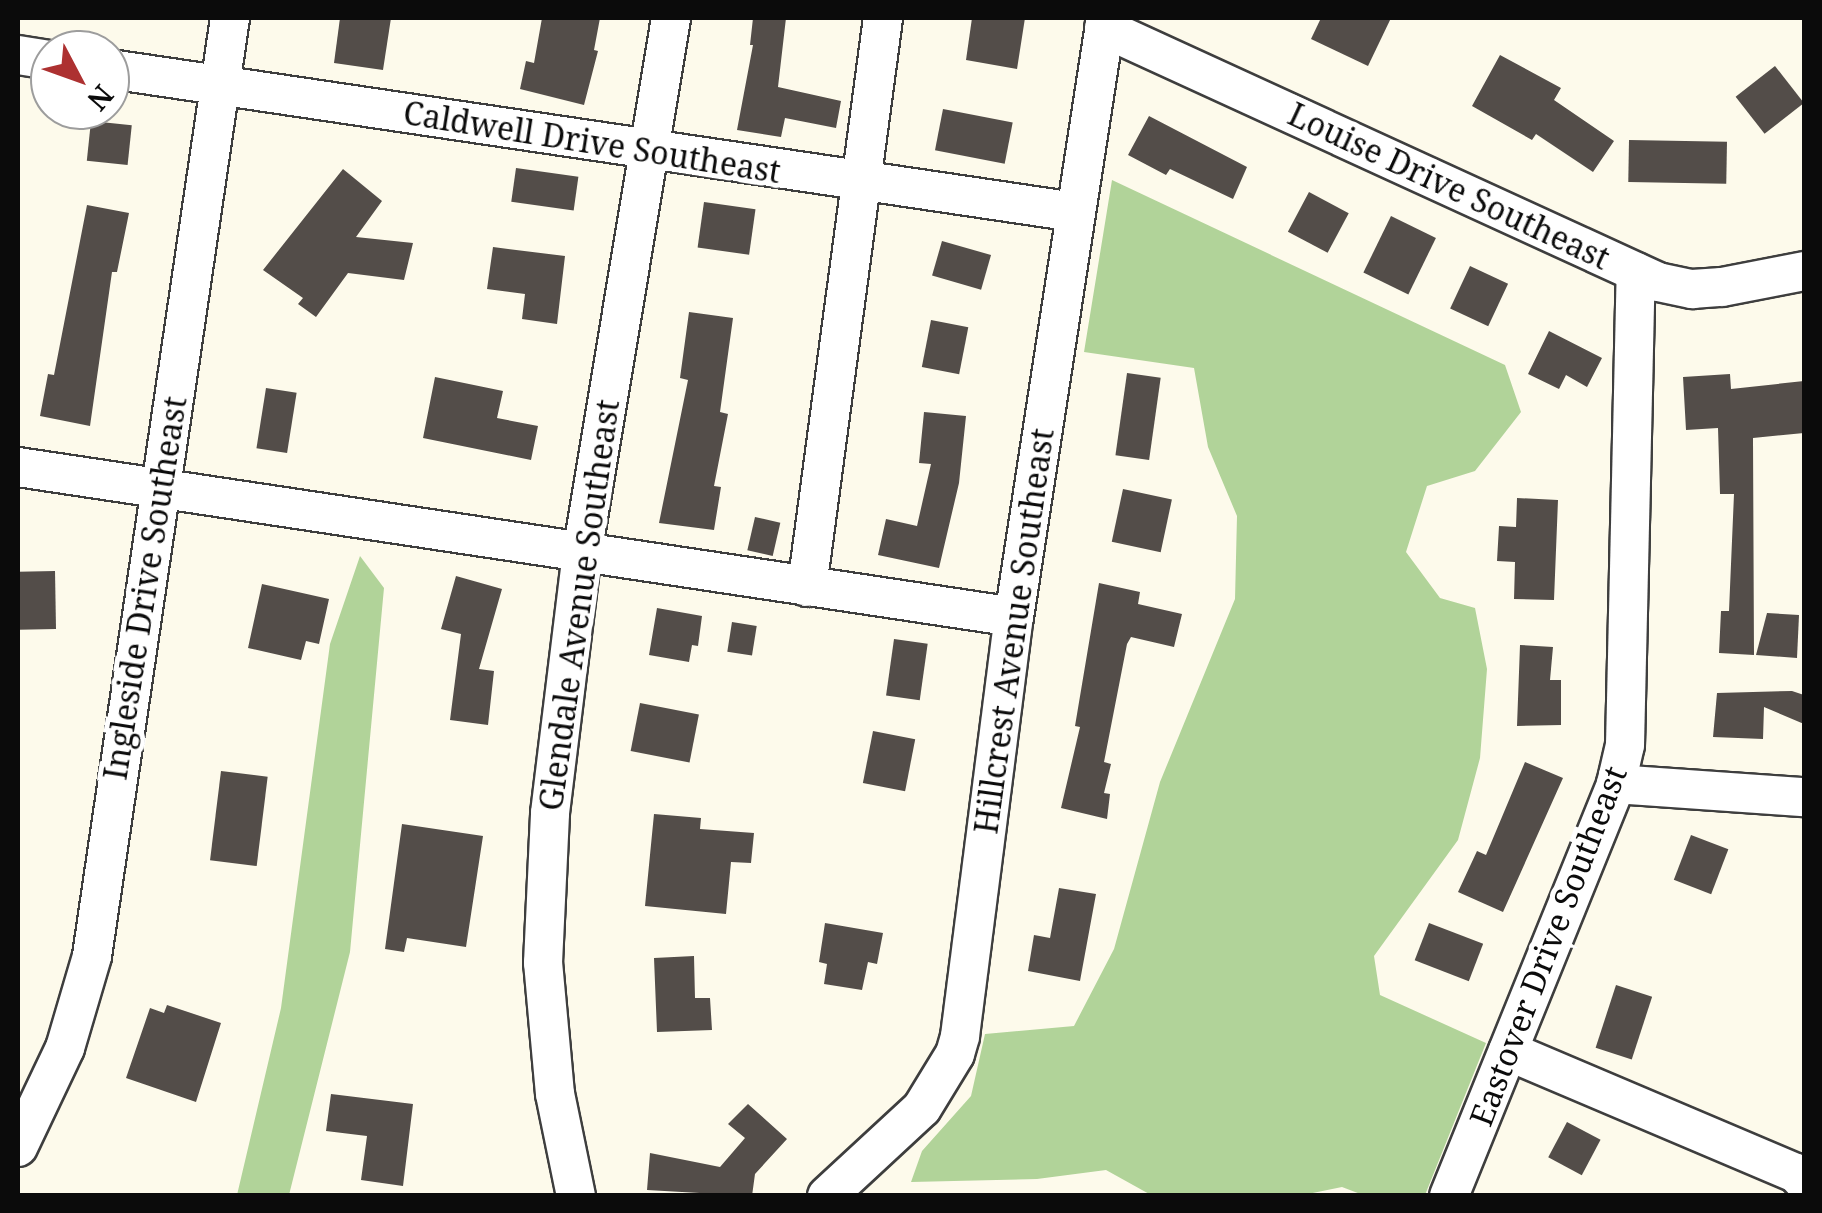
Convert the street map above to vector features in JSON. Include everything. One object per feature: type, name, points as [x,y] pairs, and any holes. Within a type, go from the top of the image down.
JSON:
[{"type":"street","name":"Ingleside Drive Southeast","points":[[18,1147],[65,1048],[92,956],[230,18]]},
{"type":"street","name":"Glendale Avenue Southeast","points":[[576,1196],[555,1094],[543,964],[550,813],[582,554],[671,18]]},
{"type":"street","points":[[807,587],[883,18]]},
{"type":"street","name":"Hillcrest Avenue Southeast","points":[[827,1196],[922,1108],[955,1054],[1014,617],[1105,23]]},
{"type":"street","name":"Louise Drive Southeast","points":[[1105,23],[1636,272],[1692,289],[1804,271]]},
{"type":"street","name":"Caldwell Drive Southeast","points":[[130,72],[862,184],[1075,212]]},
{"type":"street","name":"Eastover Drive Southeast","points":[[1449,1196],[1616,784],[1629,710],[1636,272]]},
{"type":"street","points":[[18,467],[1014,617]]},
{"type":"street","points":[[1616,784],[1804,797]]},
{"type":"street","points":[[1508,1051],[1796,1173],[1804,1182]]},
{"type":"green space","points":[[1112,180],[1505,365],[1521,412],[1475,471],[1427,486],[1406,552],[1440,598],[1475,608],[1487,669],[1480,758],[1458,840],[1374,956],[1380,995],[1486,1043],[1425,1195],[1363,1195],[1342,1187],[1298,1196],[1151,1195],[1106,1170],[1037,1179],[911,1182],[922,1151],[971,1096],[985,1034],[1074,1026],[1114,949],[1160,782],[1235,599],[1237,516],[1208,447],[1194,368],[1084,352]]},
{"type":"green space","points":[[360,556],[384,588],[350,952],[289,1195],[237,1195],[281,1008],[330,644]]},
{"type":"building","points":[[340,18],[391,18],[383,70],[334,63]]},
{"type":"building","points":[[542,18],[600,18],[594,50],[598,51],[584,105],[520,89],[526,61],[534,63]]},
{"type":"building","points":[[753,18],[786,18],[778,87],[841,101],[836,128],[785,118],[781,137],[737,130],[753,45]]},
{"type":"building","points":[[972,18],[1025,18],[1017,69],[966,60]]},
{"type":"building","points":[[1321,18],[1391,18],[1368,66],[1311,39]]},
{"type":"building","points":[[1500,55],[1561,88],[1554,100],[1614,141],[1593,172],[1536,134],[1532,140],[1472,106]]},
{"type":"building","points":[[1775,66],[1804,103],[1765,134],[1736,97]]},
{"type":"building","points":[[943,109],[1013,123],[1005,164],[935,150]]},
{"type":"building","points":[[1149,116],[1247,167],[1233,199],[1170,169],[1166,175],[1128,155]]},
{"type":"building","points":[[132,125],[128,165],[87,161],[90,130],[130,130]]},
{"type":"building","points":[[1629,140],[1727,142],[1726,184],[1628,182]]},
{"type":"building","points":[[516,168],[578,177],[574,210],[511,202]]},
{"type":"building","points":[[343,169],[382,201],[356,237],[413,243],[404,280],[348,273],[316,317],[298,304],[303,298],[263,270]]},
{"type":"building","points":[[1309,192],[1349,213],[1328,253],[1288,232]]},
{"type":"building","points":[[704,202],[755,209],[749,255],[698,248]]},
{"type":"building","points":[[87,205],[129,213],[117,272],[112,272],[90,426],[40,416],[48,374],[54,375]]},
{"type":"building","points":[[1391,216],[1436,238],[1408,295],[1363,273]]},
{"type":"building","points":[[942,241],[991,255],[981,290],[932,276]]},
{"type":"building","points":[[493,247],[565,256],[557,324],[522,319],[525,294],[487,289]]},
{"type":"building","points":[[1470,266],[1508,284],[1488,326],[1450,309]]},
{"type":"building","points":[[689,312],[733,318],[720,412],[728,414],[714,486],[721,487],[714,530],[659,523],[688,380],[680,378]]},
{"type":"building","points":[[931,320],[968,327],[959,374],[922,367]]},
{"type":"building","points":[[1549,331],[1602,358],[1587,387],[1566,375],[1559,389],[1528,374]]},
{"type":"building","points":[[1127,373],[1161,378],[1149,460],[1115,455]]},
{"type":"building","points":[[1730,374],[1731,389],[1804,381],[1804,433],[1753,438],[1754,655],[1719,653],[1721,611],[1729,611],[1734,494],[1720,494],[1718,428],[1686,430],[1683,377]]},
{"type":"building","points":[[435,377],[503,391],[497,418],[538,426],[531,460],[423,438]]},
{"type":"building","points":[[266,388],[297,393],[287,453],[256,448]]},
{"type":"building","points":[[924,412],[966,416],[959,483],[939,568],[878,555],[886,519],[917,526],[931,464],[919,463]]},
{"type":"building","points":[[1123,489],[1172,499],[1161,552],[1112,542]]},
{"type":"building","points":[[1517,498],[1558,500],[1554,600],[1514,599],[1515,562],[1497,561],[1499,526],[1516,527]]},
{"type":"building","points":[[755,517],[780,523],[773,556],[747,550]]},
{"type":"building","points":[[55,571],[56,629],[19,630],[18,572]]},
{"type":"building","points":[[456,576],[502,589],[479,669],[494,671],[488,725],[450,720],[461,634],[441,629]]},
{"type":"building","points":[[1099,583],[1140,592],[1138,604],[1182,614],[1174,647],[1131,637],[1127,644],[1104,762],[1111,764],[1104,793],[1110,794],[1107,819],[1061,808],[1080,727],[1075,726]]},
{"type":"building","points":[[262,584],[329,599],[319,644],[306,641],[301,660],[248,648]]},
{"type":"building","points":[[657,608],[702,616],[698,646],[692,645],[689,662],[649,655]]},
{"type":"building","points":[[1767,613],[1799,615],[1797,658],[1756,655]]},
{"type":"building","points":[[732,622],[757,626],[752,656],[727,652]]},
{"type":"building","points":[[894,639],[928,644],[920,700],[886,695]]},
{"type":"building","points":[[1520,645],[1553,647],[1550,680],[1561,680],[1561,725],[1517,726]]},
{"type":"building","points":[[1792,691],[1804,695],[1804,724],[1764,707],[1763,739],[1713,737],[1717,693]]},
{"type":"building","points":[[640,703],[699,714],[690,763],[631,751]]},
{"type":"building","points":[[873,731],[915,739],[905,791],[863,783]]},
{"type":"building","points":[[1525,762],[1563,778],[1503,912],[1458,892],[1477,851],[1486,855]]},
{"type":"building","points":[[221,771],[268,777],[257,866],[210,860]]},
{"type":"building","points":[[654,814],[701,818],[700,829],[754,833],[751,863],[731,862],[726,914],[645,906]]},
{"type":"building","points":[[402,824],[483,836],[466,947],[407,938],[404,952],[385,949]]},
{"type":"building","points":[[1691,835],[1728,849],[1711,894],[1674,880]]},
{"type":"building","points":[[1059,888],[1096,894],[1080,981],[1028,971],[1034,935],[1050,938]]},
{"type":"building","points":[[825,923],[883,933],[877,964],[868,962],[862,990],[824,984],[827,964],[819,962]]},
{"type":"building","points":[[1429,923],[1483,944],[1469,981],[1415,960]]},
{"type":"building","points":[[694,956],[695,998],[710,998],[712,1030],[657,1032],[654,958]]},
{"type":"building","points":[[1616,985],[1652,997],[1632,1060],[1596,1048]]},
{"type":"building","points":[[167,1005],[221,1023],[196,1102],[126,1078],[150,1008],[164,1013]]},
{"type":"building","points":[[331,1094],[413,1104],[403,1186],[361,1180],[367,1136],[326,1131]]},
{"type":"building","points":[[748,1104],[787,1139],[755,1174],[752,1196],[647,1190],[650,1153],[720,1167],[745,1138],[728,1124]]},
{"type":"building","points":[[1567,1122],[1601,1140],[1582,1175],[1548,1157]]}]
